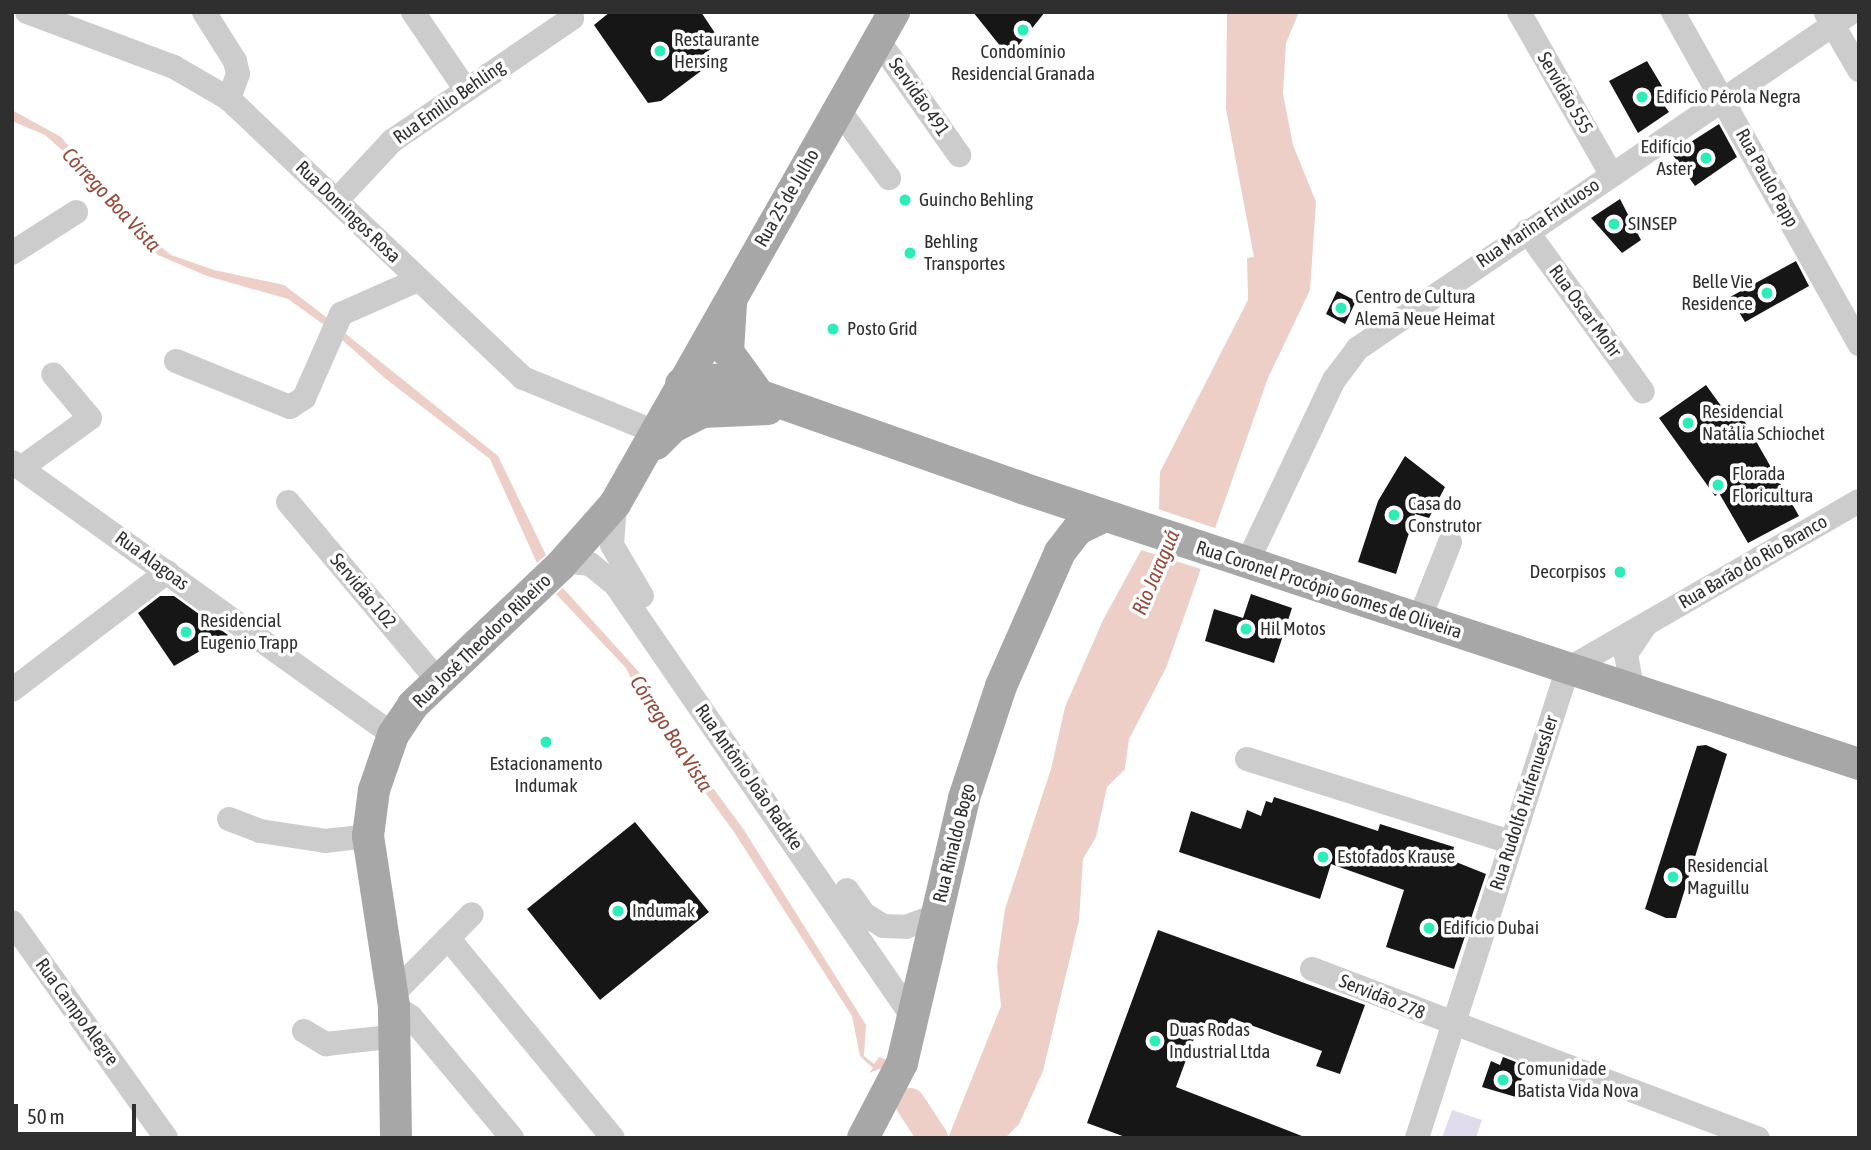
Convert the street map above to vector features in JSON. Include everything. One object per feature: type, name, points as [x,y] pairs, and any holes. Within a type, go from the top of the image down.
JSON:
[{"type":"main road","name":"Rua 25 de Julho","points":[[681,384],[894,12]]},
{"type":"main road","points":[[733,293],[728,352],[760,396]]},
{"type":"main road","name":"Rua Coronel Procópio Gomes de Oliveira","points":[[681,384],[705,377],[1022,488],[1859,764]]},
{"type":"main road","name":"Rua José Theodoro Ribeiro","points":[[396,1138],[395,1012],[368,836],[374,790],[393,735],[438,681],[557,569],[615,504],[681,384]]},
{"type":"main road","name":"Rua Coronel Procópio Gomes de Oliveira","points":[[638,465],[673,426],[702,412],[744,407],[800,412]]},
{"type":"main road","points":[[1022,488],[1052,522],[1059,552]]},
{"type":"main road","name":"Rua Rinaldo Bogo","points":[[863,1138],[902,1063],[964,798],[1002,687],[1059,552],[1078,529],[1113,518]]},
{"type":"street","name":"Rua Domingos Rosa","points":[[27,12],[174,67],[229,99],[523,378],[654,432]]},
{"type":"street","points":[[204,12],[235,61],[237,75],[229,99]]},
{"type":"street","points":[[413,12],[466,90]]},
{"type":"street","name":"Servidão 555","points":[[1519,12],[1611,174]]},
{"type":"street","name":"Rua Paulo Papp","points":[[1673,12],[1859,344]]},
{"type":"street","points":[[1837,17],[1859,70]]},
{"type":"street","name":"Rua Marina Frutuoso","points":[[1237,559],[1334,380],[1357,349],[1723,99],[1837,17]]},
{"type":"street","name":"Rua Emilio Behling","points":[[337,200],[392,141],[572,18]]},
{"type":"street","name":"Servidão 491","points":[[878,40],[959,155]]},
{"type":"street","points":[[838,109],[889,178]]},
{"type":"street","points":[[12,253],[76,212]]},
{"type":"street","name":"Rua Oscar Mohr","points":[[1527,231],[1643,392]]},
{"type":"street","points":[[176,361],[290,407],[304,398],[341,314],[418,280]]},
{"type":"street","points":[[17,465],[90,418],[53,373]]},
{"type":"street","name":"Rua Alagoas","points":[[17,465],[393,735]]},
{"type":"street","name":"Rua Barão do Rio Branco","points":[[1568,669],[1859,501]]},
{"type":"street","name":"Servidão 102","points":[[288,502],[438,681]]},
{"type":"street","name":"Rua Antônio João Radtke","points":[[615,504],[612,545],[622,566],[864,914],[883,926],[906,927],[935,916]]},
{"type":"street","points":[[1419,620],[1450,542]]},
{"type":"street","name":"Rua Antônio João Radtke","points":[[557,569],[590,564],[615,583],[914,1019]]},
{"type":"street","points":[[12,690],[167,572]]},
{"type":"street","name":"Rua Barão do Rio Branco","points":[[1632,688],[1626,654],[1648,623]]},
{"type":"street","name":"Rua Rudolfo Hufenuessler","points":[[1417,1138],[1568,669]]},
{"type":"street","points":[[1247,760],[1511,842]]},
{"type":"street","points":[[229,819],[260,831],[325,841],[368,836]]},
{"type":"street","points":[[304,1031],[326,1044],[395,1012],[448,938],[472,914]]},
{"type":"street","name":"Rua Campo Alegre","points":[[12,922],[166,1138]]},
{"type":"street","points":[[448,938],[613,1138]]},
{"type":"street","name":"Servidão 278","points":[[1312,969],[1453,1026],[1758,1138]]},
{"type":"street","points":[[395,1012],[411,1017],[512,1138]]},
{"type":"shaded area","points":[[1452,1110],[1482,1120],[1476,1138],[1442,1138]]},
{"type":"water","name":"Rio Jaraguá","points":[[1227,12],[1299,12],[1286,43],[1283,94],[1293,145],[1316,202],[1310,290],[1268,378],[1166,668],[1129,739],[1125,769],[1107,787],[1096,837],[1083,859],[1079,920],[1043,1071],[1019,1124],[1005,1138],[948,1138],[1001,1006],[997,966],[1005,909],[1051,769],[1065,707],[1103,620],[1150,534],[1159,507],[1160,472],[1248,300],[1247,258],[1254,257],[1226,109]]},
{"type":"water","points":[[12,110],[61,137],[138,228],[171,255],[214,270],[284,285],[330,320],[327,327],[288,299],[207,276],[158,255],[63,151],[45,135],[12,121]]},
{"type":"water","points":[[341,330],[498,456],[546,555],[537,563],[490,459],[386,379],[340,338]]},
{"type":"water","points":[[563,588],[647,681],[654,708],[744,830],[866,1025],[864,1056],[874,1064],[879,1057],[885,1059],[911,1101],[907,1108],[882,1068],[869,1073],[873,1068],[860,1056],[852,1016],[734,832],[651,718],[626,668],[556,594]]},
{"type":"pier","points":[[1155,508],[1218,529],[1204,570],[1138,549]]},
{"type":"building","name":"Restaurante Hersing","points":[[610,12],[701,12],[721,42],[694,61],[701,71],[661,101],[648,103],[594,25]]},
{"type":"building","points":[[973,12],[1045,12],[1009,57]]},
{"type":"building","name":"Edifício Pérola Negra","points":[[1647,61],[1668,96],[1661,101],[1669,112],[1638,133],[1609,81]]},
{"type":"building","name":"Edifício Aster","points":[[1719,124],[1737,157],[1695,186],[1672,154]]},
{"type":"building","name":"SINSEP","points":[[1620,199],[1641,240],[1622,253],[1591,218]]},
{"type":"building","name":"Belle Vie Residence","points":[[1796,261],[1809,286],[1745,322],[1730,297]]},
{"type":"building","name":"Centro de Cultura Alemã Neue Heimat","points":[[1337,291],[1356,301],[1345,324],[1326,314]]},
{"type":"building","points":[[1706,385],[1732,421],[1741,415],[1799,516],[1748,543],[1719,493],[1715,496],[1659,418]]},
{"type":"building","name":"Casa do Construtor","points":[[1405,456],[1445,487],[1429,518],[1415,514],[1396,574],[1358,562],[1378,501]]},
{"type":"building","name":"Hil Motos","points":[[1251,594],[1292,608],[1274,663],[1205,641],[1214,609],[1243,618]]},
{"type":"building","name":"Residencial Eugenio Trapp","points":[[160,596],[174,596],[228,635],[174,666],[138,613]]},
{"type":"building","points":[[1706,745],[1727,754],[1676,918],[1666,918],[1645,909],[1697,746]]},
{"type":"building","name":"Estofados Krause","points":[[1274,797],[1378,831],[1380,824],[1454,847],[1451,860],[1486,874],[1454,969],[1386,947],[1404,890],[1331,864],[1320,899],[1179,852],[1191,811],[1241,829],[1247,810],[1261,816],[1266,801],[1272,803]]},
{"type":"building","name":"Indumak","points":[[635,822],[709,912],[600,1000],[527,909]]},
{"type":"building","name":"Duas Rodas Industrial Ltda","points":[[1158,930],[1365,1005],[1340,1074],[1316,1066],[1322,1051],[1231,1018],[1225,1031],[1200,1022],[1176,1087],[1307,1138],[1128,1138],[1087,1123]]},
{"type":"building","name":"Comunidade Batista Vida Nova","points":[[1503,1057],[1526,1066],[1516,1097],[1482,1087],[1491,1061],[1500,1065]]},
{"type":"waterway","name":"Córrego Boa Vista","points":[[910,1103],[933,1138]]},
{"type":"place","name":"Condomínio Residencial Granada","points":[[1023,30]]},
{"type":"place","name":"Restaurante Hersing","points":[[660,51]]},
{"type":"place","name":"Edifício Pérola Negra","points":[[1642,97]]},
{"type":"place","name":"Edifício Aster","points":[[1706,158]]},
{"type":"place","name":"Guincho Behling","points":[[905,200]]},
{"type":"place","name":"SINSEP","points":[[1614,224]]},
{"type":"place","name":"Behling Transportes","points":[[910,253]]},
{"type":"place","name":"Belle Vie Residence","points":[[1767,293]]},
{"type":"place","name":"Centro de Cultura Alemã Neue Heimat","points":[[1341,308]]},
{"type":"place","name":"Posto Grid","points":[[833,329]]},
{"type":"place","name":"Residencial Natália Schiochet","points":[[1688,423]]},
{"type":"place","name":"Florada Floricultura","points":[[1718,485]]},
{"type":"place","name":"Casa do Construtor","points":[[1394,515]]},
{"type":"place","name":"Decorpisos","points":[[1620,572]]},
{"type":"place","name":"Hil Motos","points":[[1246,629]]},
{"type":"place","name":"Residencial Eugenio Trapp","points":[[186,632]]},
{"type":"place","name":"Estacionamento Indumak","points":[[546,742]]},
{"type":"place","name":"Estofados Krause","points":[[1323,857]]},
{"type":"place","name":"Residencial Maguillu","points":[[1673,877]]},
{"type":"place","name":"Indumak","points":[[618,911]]},
{"type":"place","name":"Edifício Dubai","points":[[1429,928]]},
{"type":"place","name":"Duas Rodas Industrial Ltda","points":[[1155,1041]]},
{"type":"place","name":"Comunidade Batista Vida Nova","points":[[1503,1080]]}]
